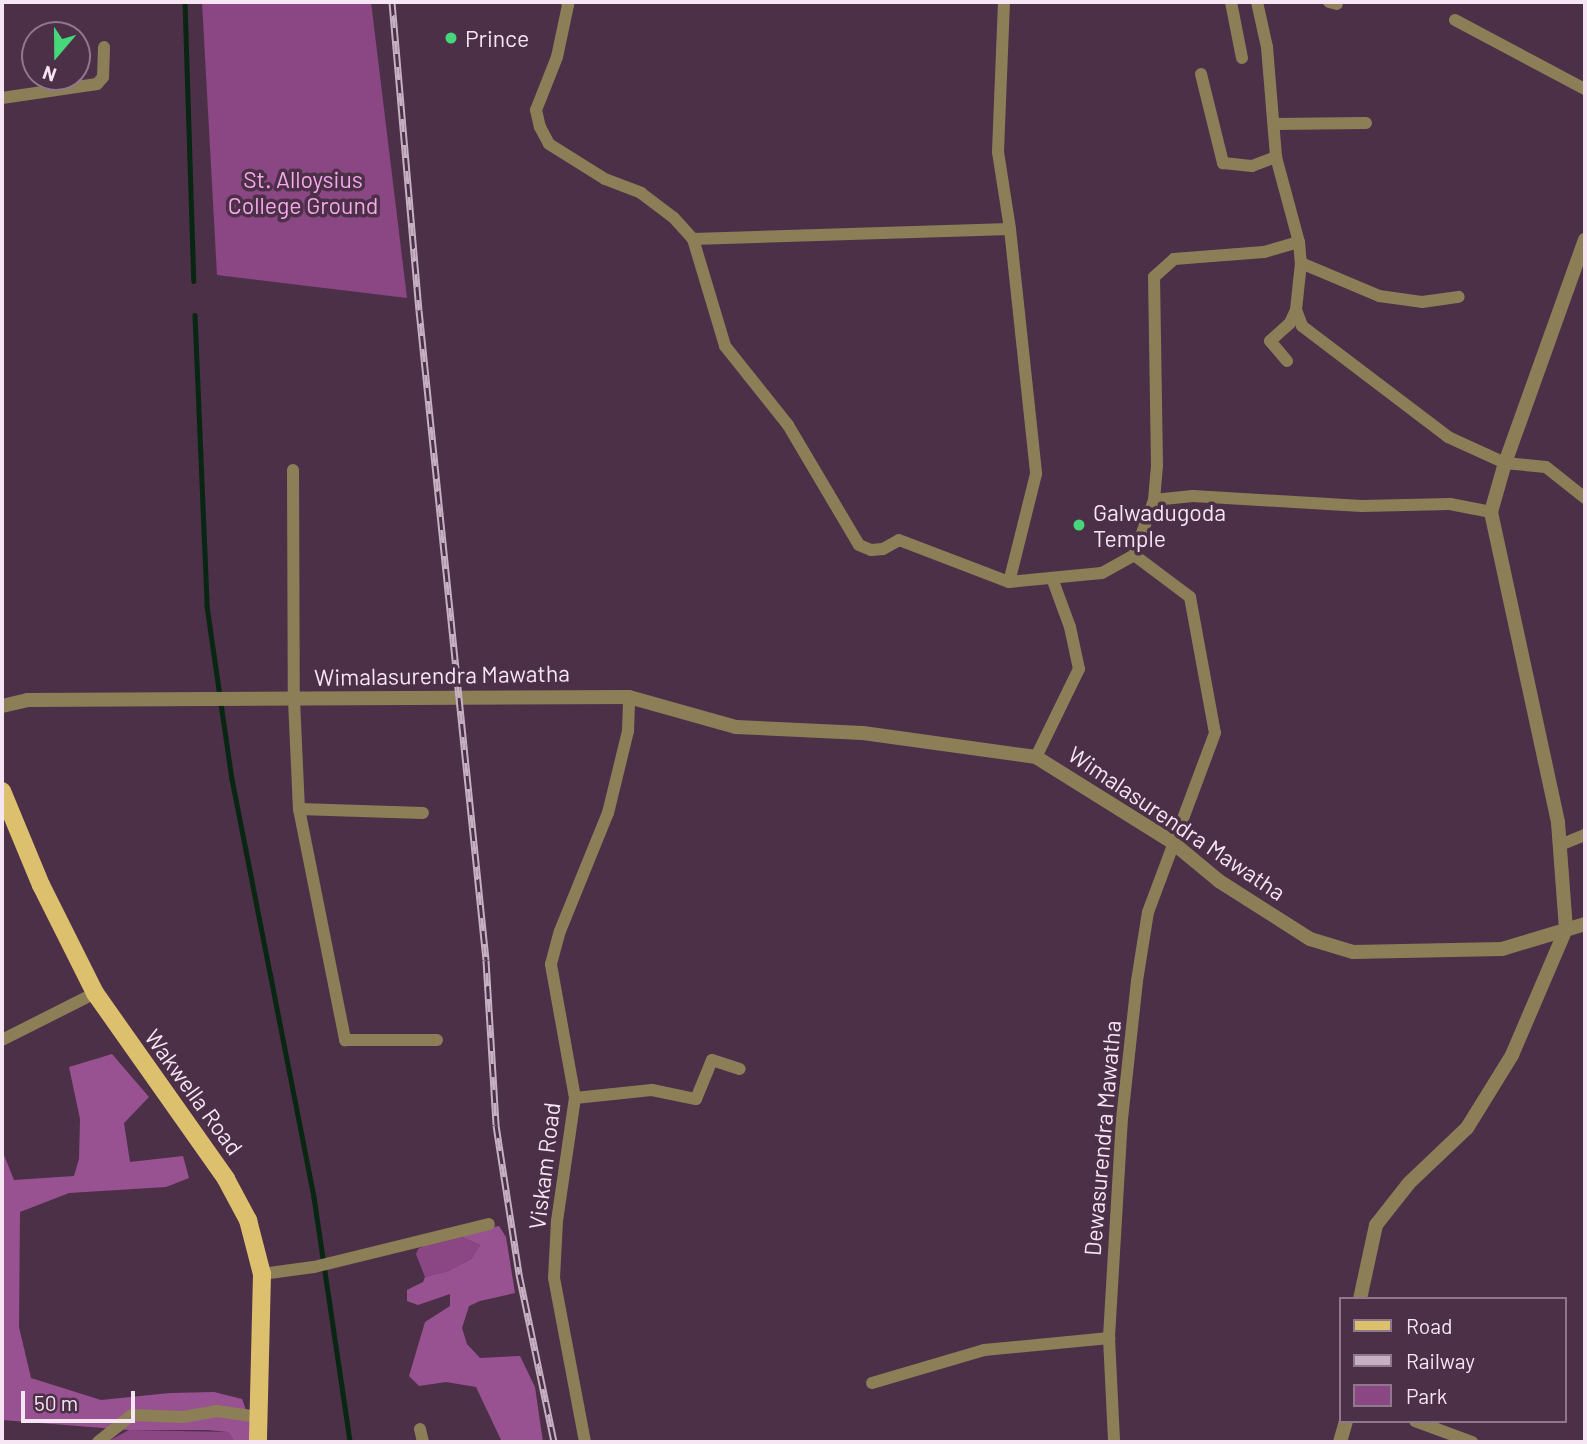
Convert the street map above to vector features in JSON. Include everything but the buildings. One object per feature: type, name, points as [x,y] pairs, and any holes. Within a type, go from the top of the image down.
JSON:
[{"type":"main road","name":"Wakwella Road","points":[[2,791],[41,885],[95,993],[226,1179],[248,1220],[261,1273],[258,1442]]},
{"type":"street","points":[[567,2],[557,57],[536,110],[540,127],[549,144],[605,178],[641,193],[674,218],[692,239],[725,345],[788,425],[859,545],[871,550],[883,549],[898,540],[1009,582],[1102,573],[1134,555],[1154,500],[1157,466],[1154,277],[1174,259],[1264,252],[1299,242]]},
{"type":"street","points":[[1004,2],[998,152],[1010,229],[1036,474],[1009,582]]},
{"type":"street","points":[[1231,2],[1242,58]]},
{"type":"street","points":[[1257,2],[1267,47],[1276,157],[1299,242],[1301,263],[1296,310],[1290,323],[1270,341],[1287,361]]},
{"type":"street","points":[[1455,20],[1585,89]]},
{"type":"street","points":[[2,98],[97,84],[103,77],[104,47]]},
{"type":"street","points":[[1201,74],[1223,163],[1252,166],[1276,157]]},
{"type":"street","points":[[1274,124],[1366,123]]},
{"type":"street","points":[[692,239],[1010,229]]},
{"type":"street","points":[[1360,1297],[1376,1225],[1409,1183],[1467,1128],[1512,1055],[1566,929],[1560,845],[1491,512],[1505,463],[1585,240]]},
{"type":"street","points":[[1301,263],[1379,296],[1422,302],[1459,296]]},
{"type":"street","points":[[1296,310],[1302,326],[1448,437],[1505,463],[1546,467],[1585,498]]},
{"type":"street","points":[[292,470],[294,700],[299,809],[345,1040],[436,1040]]},
{"type":"street","points":[[1154,500],[1193,496],[1362,506],[1450,504],[1491,512]]},
{"type":"street","name":"Dewasurendra Mawatha","points":[[1114,1442],[1109,1338],[1122,1118],[1137,981],[1148,912],[1215,733],[1190,597],[1134,555]]},
{"type":"street","points":[[1036,757],[1079,669],[1070,627],[1052,578]]},
{"type":"street","name":"Wimalasurendra Mawatha","points":[[2,706],[28,700],[629,697],[736,727],[863,733],[1036,757],[1172,842],[1219,881],[1310,939],[1353,952],[1502,949],[1585,924]]},
{"type":"street","name":"Viskam Road","points":[[585,1442],[554,1279],[557,1221],[575,1098],[551,964],[560,931],[608,813],[628,732],[629,697]]},
{"type":"street","points":[[299,809],[423,813]]},
{"type":"street","points":[[1560,845],[1585,835]]},
{"type":"street","points":[[2,1040],[95,993]]},
{"type":"street","points":[[575,1098],[652,1090],[696,1099],[712,1060],[740,1069]]},
{"type":"street","points":[[261,1273],[314,1267],[489,1224]]},
{"type":"street","points":[[872,1383],[984,1350],[1109,1338]]},
{"type":"street","points":[[97,1442],[132,1415],[183,1417],[216,1411],[259,1417]]},
{"type":"street","points":[[1340,1442],[1345,1423]]},
{"type":"street","points":[[1420,1423],[1472,1442]]},
{"type":"street","points":[[420,1429],[423,1442]]},
{"type":"green space","name":"St. Alloysius College Ground","points":[[202,2],[371,2],[407,298],[217,275]]},
{"type":"green space","points":[[464,1233],[464,1238],[480,1245],[471,1259],[448,1271],[425,1277],[416,1254],[418,1249],[437,1238]]},
{"type":"green space","points":[[129,1430],[228,1432],[235,1442],[107,1442]]},
{"type":"shaded area","points":[[112,1054],[149,1097],[124,1123],[130,1162],[183,1156],[189,1178],[166,1187],[69,1193],[20,1212],[19,1327],[31,1378],[101,1400],[170,1393],[214,1392],[242,1399],[255,1435],[246,1442],[235,1442],[228,1432],[207,1430],[129,1430],[2,1420],[2,1150],[14,1180],[74,1176],[79,1159],[80,1119],[69,1067]]},
{"type":"shaded area","points":[[499,1226],[506,1237],[515,1293],[469,1306],[462,1328],[467,1344],[480,1358],[520,1356],[535,1387],[543,1442],[502,1442],[476,1387],[446,1382],[419,1386],[409,1376],[425,1322],[450,1306],[450,1294],[418,1305],[407,1301],[407,1290],[423,1282],[425,1277],[448,1271],[471,1259],[480,1245],[464,1238],[464,1233]]},
{"type":"waterway","points":[[185,2],[194,281]]},
{"type":"waterway","points":[[195,315],[207,606],[232,779],[314,1197],[350,1442]]},
{"type":"railway","points":[[392,2],[419,310],[486,960],[496,1125],[519,1274],[554,1442]]},
{"type":"place","name":"Prince","points":[[451,38]]},
{"type":"place","name":"Galwadugoda Temple","points":[[1079,525]]}]
